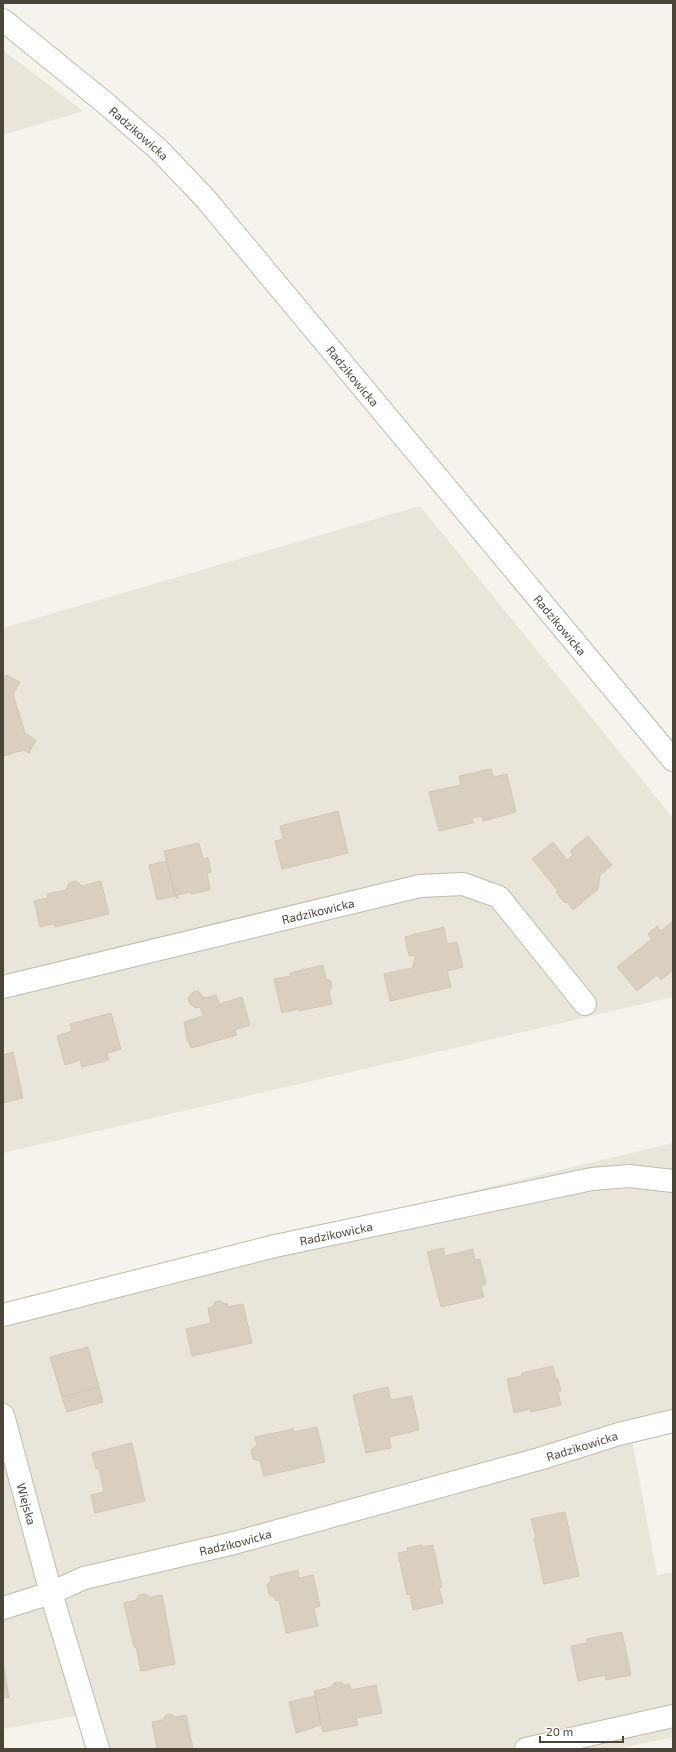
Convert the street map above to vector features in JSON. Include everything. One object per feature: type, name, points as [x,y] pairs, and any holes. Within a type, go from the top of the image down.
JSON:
[{"type":"street","name":"Radzikowicka","points":[[3,20],[104,102],[159,150],[204,196],[673,760]]},
{"type":"street","name":"Radzikowicka","points":[[3,987],[420,886],[463,884],[499,897],[585,1004]]},
{"type":"street","name":"Radzikowicka","points":[[3,1315],[275,1246],[592,1179],[629,1176],[673,1181]]},
{"type":"street","name":"Wiejska","points":[[3,1415],[51,1593]]},
{"type":"street","name":"Radzikowicka","points":[[3,1608],[51,1593],[84,1578],[234,1543],[539,1459],[619,1434],[673,1420]]},
{"type":"street","points":[[51,1593],[98,1749]]},
{"type":"street","points":[[526,1749],[673,1716]]},
{"type":"shaded area","points":[[3,50],[83,111],[3,135]]},
{"type":"shaded area","points":[[420,506],[673,818],[673,997],[3,1153],[3,628]]},
{"type":"shaded area","points":[[673,1143],[673,1431],[632,1440],[657,1575],[673,1572],[673,1737],[617,1749],[85,1749],[76,1716],[3,1729],[3,1303]]},
{"type":"building","points":[[6,675],[20,682],[13,694],[25,733],[36,740],[29,753],[24,750],[3,756],[3,680]]},
{"type":"building","points":[[491,769],[494,777],[507,774],[516,812],[483,821],[482,816],[472,818],[473,823],[439,831],[429,792],[461,785],[459,776]]},
{"type":"building","points":[[338,811],[348,853],[282,869],[275,841],[283,839],[280,826]]},
{"type":"building","points":[[588,836],[612,865],[600,875],[598,889],[573,910],[556,892],[558,891],[532,859],[553,842],[567,860],[573,855],[570,851]]},
{"type":"building","points":[[199,843],[203,859],[208,858],[211,872],[207,873],[210,890],[177,895],[178,898],[176,898],[164,851]]},
{"type":"building","points":[[167,861],[175,896],[157,900],[149,865]]},
{"type":"building","points":[[76,881],[82,886],[101,881],[109,914],[55,927],[54,924],[40,927],[34,901],[48,898],[47,894],[66,890],[69,883]]},
{"type":"building","points":[[673,921],[673,970],[661,980],[657,975],[637,991],[617,967],[652,939],[648,934],[657,926],[661,931]]},
{"type":"building","points":[[444,927],[447,944],[457,942],[463,967],[447,971],[451,987],[390,1001],[384,974],[412,968],[415,959],[414,955],[409,956],[405,937]]},
{"type":"building","points":[[323,965],[326,979],[331,981],[332,987],[329,992],[332,1004],[282,1013],[274,979],[291,976],[290,973]]},
{"type":"building","points":[[198,991],[205,998],[216,995],[219,1004],[242,997],[250,1025],[235,1030],[237,1035],[191,1048],[189,1042],[187,1041],[184,1022],[203,1016],[200,1007],[196,1008],[190,1004],[188,998],[193,992]]},
{"type":"building","points":[[111,1013],[121,1049],[107,1053],[109,1060],[82,1067],[80,1060],[65,1065],[57,1036],[72,1031],[70,1024]]},
{"type":"building","points":[[13,1052],[23,1098],[3,1103],[3,1055]]},
{"type":"building","points":[[443,1248],[445,1256],[473,1249],[475,1260],[480,1259],[486,1284],[481,1286],[484,1297],[441,1307],[427,1252]]},
{"type":"building","points":[[220,1301],[225,1304],[227,1303],[228,1307],[243,1304],[252,1343],[192,1356],[186,1329],[211,1323],[208,1308],[212,1307],[215,1302]]},
{"type":"building","points":[[88,1347],[99,1387],[62,1397],[50,1357]]},
{"type":"building","points":[[553,1366],[561,1391],[558,1392],[561,1405],[531,1412],[530,1409],[514,1413],[507,1379],[522,1376],[522,1373]]},
{"type":"building","points":[[99,1387],[103,1402],[67,1412],[62,1397]]},
{"type":"building","points":[[388,1387],[391,1400],[412,1396],[419,1430],[389,1437],[391,1448],[366,1453],[353,1395]]},
{"type":"building","points":[[317,1427],[325,1462],[264,1476],[260,1461],[253,1459],[251,1450],[257,1445],[255,1437],[293,1429],[294,1432]]},
{"type":"building","points":[[132,1443],[145,1501],[95,1513],[91,1495],[104,1492],[99,1468],[96,1469],[92,1453]]},
{"type":"building","points":[[565,1512],[579,1576],[544,1584],[531,1519]]},
{"type":"building","points":[[422,1545],[422,1547],[433,1545],[442,1587],[439,1588],[443,1603],[413,1610],[410,1594],[407,1595],[398,1553],[408,1551],[407,1548]]},
{"type":"building","points":[[298,1570],[299,1578],[313,1575],[320,1606],[314,1608],[318,1626],[286,1633],[279,1600],[276,1601],[275,1598],[269,1594],[267,1585],[271,1580],[270,1577]]},
{"type":"building","points":[[145,1594],[150,1597],[162,1595],[175,1664],[141,1671],[124,1603],[136,1600],[139,1595]]},
{"type":"building","points":[[622,1632],[631,1675],[606,1680],[605,1675],[578,1681],[571,1646],[587,1643],[587,1639]]},
{"type":"building","points":[[3,1663],[9,1697],[3,1698]]},
{"type":"building","points":[[341,1682],[345,1685],[349,1684],[351,1690],[376,1685],[382,1713],[356,1718],[358,1725],[323,1732],[314,1691],[331,1687],[334,1683]]},
{"type":"building","points":[[315,1696],[321,1725],[296,1733],[289,1702]]},
{"type":"building","points":[[171,1714],[175,1717],[186,1715],[193,1749],[157,1749],[152,1722],[163,1720],[166,1715]]}]
